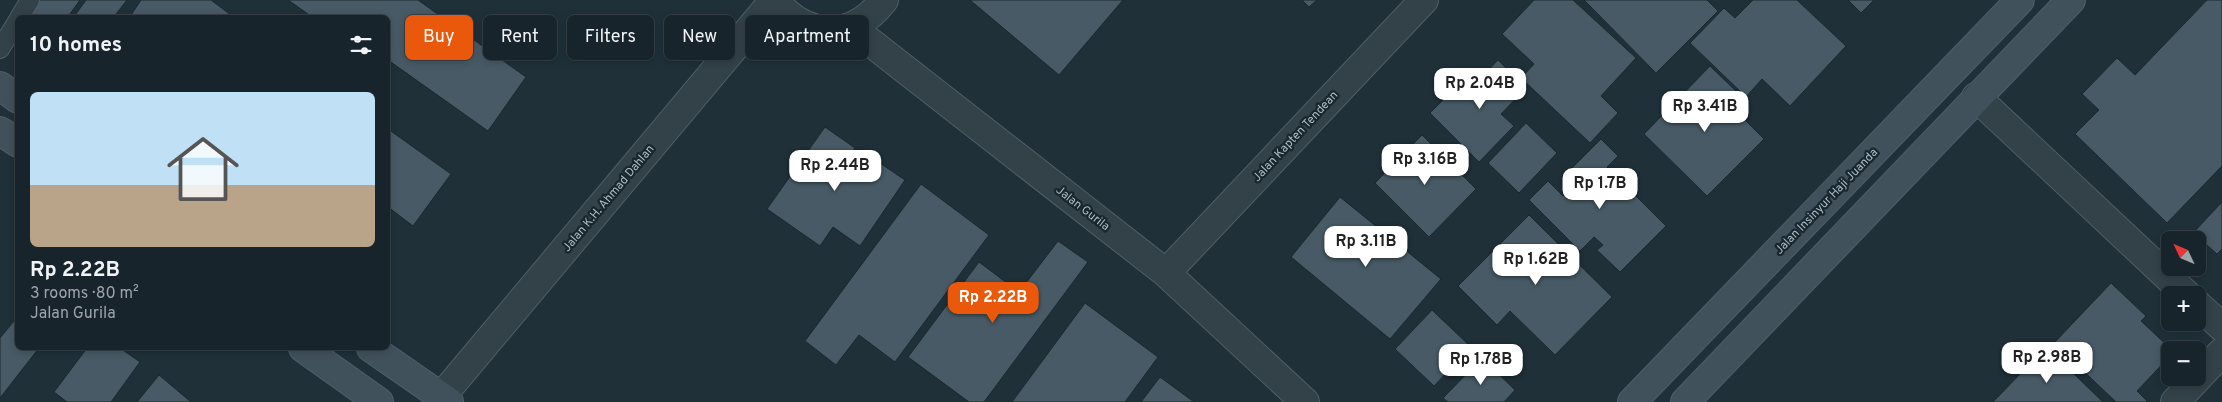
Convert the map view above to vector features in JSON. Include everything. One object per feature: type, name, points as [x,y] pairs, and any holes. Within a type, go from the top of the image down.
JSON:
[{"type":"main road","name":"Jalan Insinyur Haji Juanda","points":[[1632,402],[2020,0]]},
{"type":"main road","points":[[1685,402],[2071,0]]},
{"type":"main road","points":[[0,86],[15,96]]},
{"type":"main road","points":[[0,131],[15,142]]},
{"type":"main road","points":[[306,350],[369,399]]},
{"type":"main road","points":[[374,350],[445,399]]},
{"type":"street","points":[[774,0],[787,15]]},
{"type":"street","name":"Jalan K.H. Ahmad Dahlan","points":[[445,399],[774,0]]},
{"type":"street","points":[[869,17],[884,0]]},
{"type":"street","name":"Jalan Kapten Tendean","points":[[1166,273],[1424,0]]},
{"type":"street","name":"Jalan Gurila","points":[[869,40],[1166,273],[1304,402]]},
{"type":"street","points":[[1976,97],[2177,286]]},
{"type":"street","points":[[2206,312],[2222,327]]},
{"type":"street","points":[[2175,402],[2222,352]]},
{"type":"lane","points":[[21,15],[30,0]]},
{"type":"lane","points":[[0,49],[15,24]]},
{"type":"building","points":[[39,0],[80,0],[69,15],[27,15]]},
{"type":"building","points":[[86,0],[127,0],[115,15],[75,15]]},
{"type":"building","points":[[141,0],[211,0],[231,15],[131,15]]},
{"type":"building","points":[[288,0],[418,0],[439,15],[405,15],[405,60],[473,60],[473,39],[483,46],[483,60],[502,60],[526,77],[488,131],[390,61],[390,15],[307,15]]},
{"type":"building","points":[[970,0],[1123,0],[1059,75]]},
{"type":"building","points":[[1302,0],[1317,0],[1309,7]]},
{"type":"building","points":[[1534,0],[1573,0],[1636,58],[1601,96],[1618,113],[1590,143],[1521,78],[1534,64],[1502,34]]},
{"type":"building","points":[[1584,0],[1707,0],[1718,11],[1656,73]]},
{"type":"building","points":[[1753,0],[1797,0],[1846,46],[1790,106],[1762,79],[1746,97],[1690,43],[1724,8],[1735,18]]},
{"type":"building","points":[[1848,0],[1874,0],[1861,13]]},
{"type":"building","points":[[2207,0],[2222,0],[2222,166],[2167,223],[2075,134],[2099,110],[2082,94],[2117,58],[2135,75]]},
{"type":"building","points":[[1498,60],[1526,88],[1501,114],[1514,126],[1479,162],[1430,113],[1465,78],[1473,86]]},
{"type":"building","points":[[1710,66],[1737,92],[1727,102],[1764,139],[1707,196],[1644,134]]},
{"type":"building","points":[[1526,123],[1557,153],[1519,193],[1488,163]]},
{"type":"building","points":[[825,127],[855,148],[848,158],[860,166],[868,155],[905,180],[860,246],[833,227],[820,246],[767,209]]},
{"type":"building","points":[[390,130],[451,174],[413,226],[390,209]]},
{"type":"building","points":[[1422,135],[1476,189],[1429,237],[1375,183]]},
{"type":"building","points":[[1601,139],[1618,156],[1607,167],[1666,226],[1620,272],[1597,250],[1603,245],[1594,237],[1580,251],[1529,200],[1548,181],[1563,196],[1581,177],[1572,168]]},
{"type":"building","points":[[921,184],[989,235],[895,362],[859,335],[836,365],[805,341]]},
{"type":"building","points":[[1340,197],[1441,279],[1390,339],[1291,257]]},
{"type":"building","points":[[2222,202],[2222,249],[2217,254],[2206,244],[2206,231],[2195,231]]},
{"type":"building","points":[[1529,215],[1612,297],[1555,355],[1510,311],[1497,325],[1458,286]]},
{"type":"building","points":[[1058,241],[1088,262],[984,402],[969,402],[908,357],[979,262],[1019,292]]},
{"type":"building","points":[[2111,283],[2146,316],[2141,321],[2162,341],[2161,366],[2137,391],[2147,401],[2116,402],[2054,343]]},
{"type":"building","points":[[1085,303],[1158,357],[1125,402],[1012,402]]},
{"type":"building","points":[[1432,310],[1471,347],[1434,386],[1395,349]]},
{"type":"building","points":[[15,320],[15,350],[37,350],[0,398],[0,338]]},
{"type":"building","points":[[2046,347],[2103,402],[1993,402]]},
{"type":"building","points":[[86,350],[123,350],[140,362],[111,402],[67,402],[54,392]]},
{"type":"building","points":[[1482,358],[1515,390],[1504,402],[1448,402],[1443,398]]},
{"type":"building","points":[[159,375],[191,402],[137,402]]},
{"type":"building","points":[[1160,377],[1194,402],[1141,402]]}]
